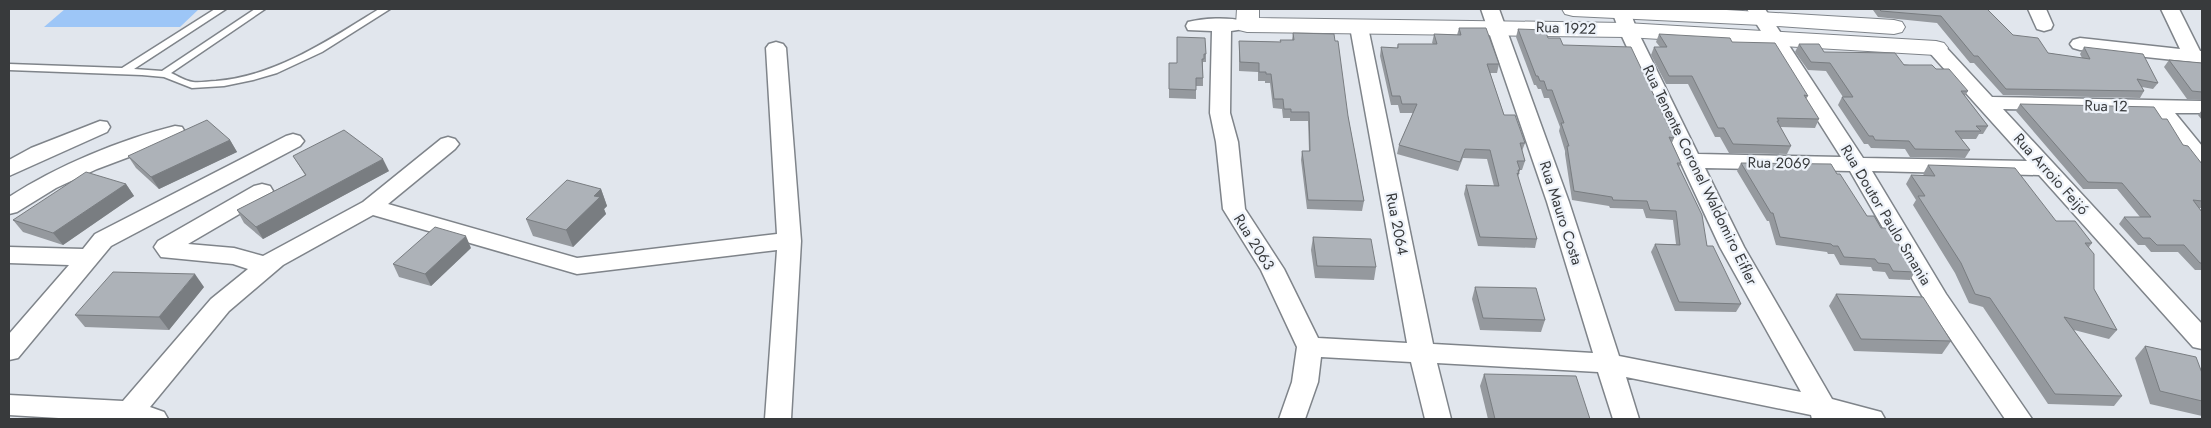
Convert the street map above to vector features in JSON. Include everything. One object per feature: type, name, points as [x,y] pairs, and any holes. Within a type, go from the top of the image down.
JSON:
[{"type":"street","name":"Rua 1922","points":[[1573,9],[1775,39],[1936,48]]},
{"type":"street","name":"Rua Arroio Feijó","points":[[1899,9],[2202,340]]},
{"type":"street","points":[[2170,9],[2198,56]]},
{"type":"street","name":"Rua 1922","points":[[1196,26],[1222,25],[1248,17],[1623,16],[1759,13],[1918,28]]},
{"type":"street","name":"Rua Doutor Paulo Smania","points":[[1759,13],[1857,165],[1937,300],[2019,419]]},
{"type":"street","name":"Rua Tenente Coronel Waldomiro Eifler","points":[[1623,16],[1732,247],[1824,413]]},
{"type":"street","name":"Rua Mauro Costa","points":[[1494,17],[1558,202],[1626,419]]},
{"type":"street","name":"Rua 2064","points":[[1357,18],[1422,353],[1438,419]]},
{"type":"street","name":"Rua 2063","points":[[1222,25],[1220,114],[1227,142],[1234,208],[1272,269],[1310,347]]},
{"type":"street","points":[[2080,44],[2198,56]]},
{"type":"street","points":[[776,48],[789,241],[778,419]]},
{"type":"street","name":"Rua 12","points":[[1985,103],[2202,107]]},
{"type":"street","points":[[2159,107],[2202,159]]},
{"type":"street","points":[[9,169],[39,153],[100,127]]},
{"type":"street","points":[[9,207],[31,192],[90,162],[175,132]]},
{"type":"street","points":[[9,351],[103,240],[293,141]]},
{"type":"street","points":[[127,415],[220,304],[275,259],[371,207],[448,144]]},
{"type":"street","name":"Rua 2069","points":[[1692,162],[2045,168]]},
{"type":"street","points":[[262,191],[166,248],[168,251],[234,256],[267,266]]},
{"type":"street","points":[[371,207],[577,266],[789,241]]},
{"type":"street","points":[[9,255],[88,257]]},
{"type":"street","points":[[1292,419],[1305,382],[1310,347],[1607,363],[1824,413],[1872,419]]},
{"type":"street","points":[[9,405],[155,419]]},
{"type":"lane","points":[[124,71],[221,9]]},
{"type":"lane","points":[[164,74],[261,9]]},
{"type":"lane","points":[[9,67],[51,67],[164,74],[195,86],[241,81],[281,69],[312,54],[385,9]]},
{"type":"shaded area","points":[[65,9],[199,9],[180,27],[44,27]]},
{"type":"building","points":[[1879,9],[1987,9],[2013,35],[2038,38],[2048,53],[2090,59],[2084,47],[2143,54],[2158,83],[2137,79],[2144,91],[2006,89],[1978,56],[1974,56],[1941,16],[1881,11]]},
{"type":"building","points":[[1459,28],[1486,28],[1499,64],[1487,64],[1504,115],[1515,115],[1525,143],[1520,143],[1525,161],[1517,161],[1520,170],[1518,170],[1519,174],[1517,173],[1537,239],[1480,237],[1466,185],[1499,186],[1490,150],[1465,149],[1460,162],[1399,145],[1417,104],[1402,104],[1400,96],[1392,96],[1381,47],[1398,48],[1398,44],[1437,44],[1434,34],[1461,35]]},
{"type":"building","points":[[1518,29],[1545,30],[1548,38],[1560,38],[1563,45],[1631,47],[1674,138],[1669,137],[1681,163],[1677,163],[1702,215],[1707,246],[1713,246],[1741,304],[1679,302],[1655,244],[1680,245],[1676,211],[1650,210],[1647,201],[1613,200],[1612,197],[1574,191],[1567,146],[1569,146],[1561,123],[1564,123],[1552,90],[1547,90],[1544,81],[1540,81],[1538,76],[1536,76]]},
{"type":"building","points":[[1293,33],[1334,34],[1335,41],[1338,41],[1348,116],[1364,201],[1308,200],[1302,151],[1310,151],[1309,112],[1291,112],[1291,109],[1284,109],[1283,99],[1274,99],[1271,74],[1259,72],[1259,63],[1240,62],[1239,41],[1281,42],[1280,40],[1294,40]]},
{"type":"building","points":[[1659,34],[1730,38],[1732,42],[1775,43],[1808,96],[1804,95],[1819,119],[1777,118],[1791,146],[1733,144],[1724,128],[1718,128],[1692,76],[1669,76],[1654,47],[1667,47]]},
{"type":"building","points":[[1177,37],[1205,38],[1206,54],[1204,54],[1204,59],[1202,59],[1203,78],[1196,78],[1196,90],[1169,89],[1169,63],[1177,63]]},
{"type":"building","points":[[1799,44],[1819,44],[1824,52],[1895,53],[1904,65],[1932,65],[1936,69],[1949,69],[1968,91],[1961,91],[1988,126],[1976,126],[1981,131],[1955,131],[1970,150],[1915,149],[1909,141],[1875,140],[1873,136],[1869,136],[1842,97],[1853,97],[1830,63],[1811,62]]},
{"type":"building","points":[[2169,60],[2202,63],[2202,92],[2192,91]]},
{"type":"building","points":[[2020,104],[2154,107],[2162,119],[2167,119],[2183,145],[2188,146],[2202,164],[2202,201],[2193,200],[2202,212],[2202,263],[2184,245],[2157,245],[2150,238],[2143,238],[2124,217],[2151,217],[2122,183],[2088,182]]},
{"type":"building","points":[[207,120],[230,140],[151,177],[128,156]]},
{"type":"building","points":[[344,130],[383,159],[256,227],[237,210],[306,175],[293,156]]},
{"type":"building","points":[[1741,163],[1831,164],[1837,174],[1840,174],[1867,216],[1874,216],[1881,228],[1889,228],[1915,272],[1893,271],[1889,264],[1878,263],[1875,259],[1844,257],[1838,246],[1831,244],[1780,237],[1773,213],[1771,213]]},
{"type":"building","points":[[1928,165],[2015,168],[2056,221],[2075,221],[2092,243],[2085,243],[2094,254],[2094,289],[2117,330],[2064,317],[2122,396],[2055,394],[1990,298],[1975,294],[1961,263],[1918,196],[1925,196],[1911,175],[1935,176]]},
{"type":"building","points":[[86,172],[126,184],[53,233],[13,220]]},
{"type":"building","points":[[567,180],[601,189],[594,196],[600,197],[566,230],[526,219]]},
{"type":"building","points":[[435,227],[466,236],[425,274],[393,264]]},
{"type":"building","points":[[1313,237],[1371,239],[1376,267],[1317,266]]},
{"type":"building","points":[[113,272],[195,274],[159,317],[75,315]]},
{"type":"building","points":[[1475,287],[1536,288],[1545,320],[1483,318]]},
{"type":"building","points":[[1836,294],[1923,297],[1951,341],[1861,339]]},
{"type":"building","points":[[2145,346],[2196,357],[2202,373],[2202,401],[2160,391]]},
{"type":"building","points":[[1484,374],[1576,376],[1590,419],[1495,419]]}]
